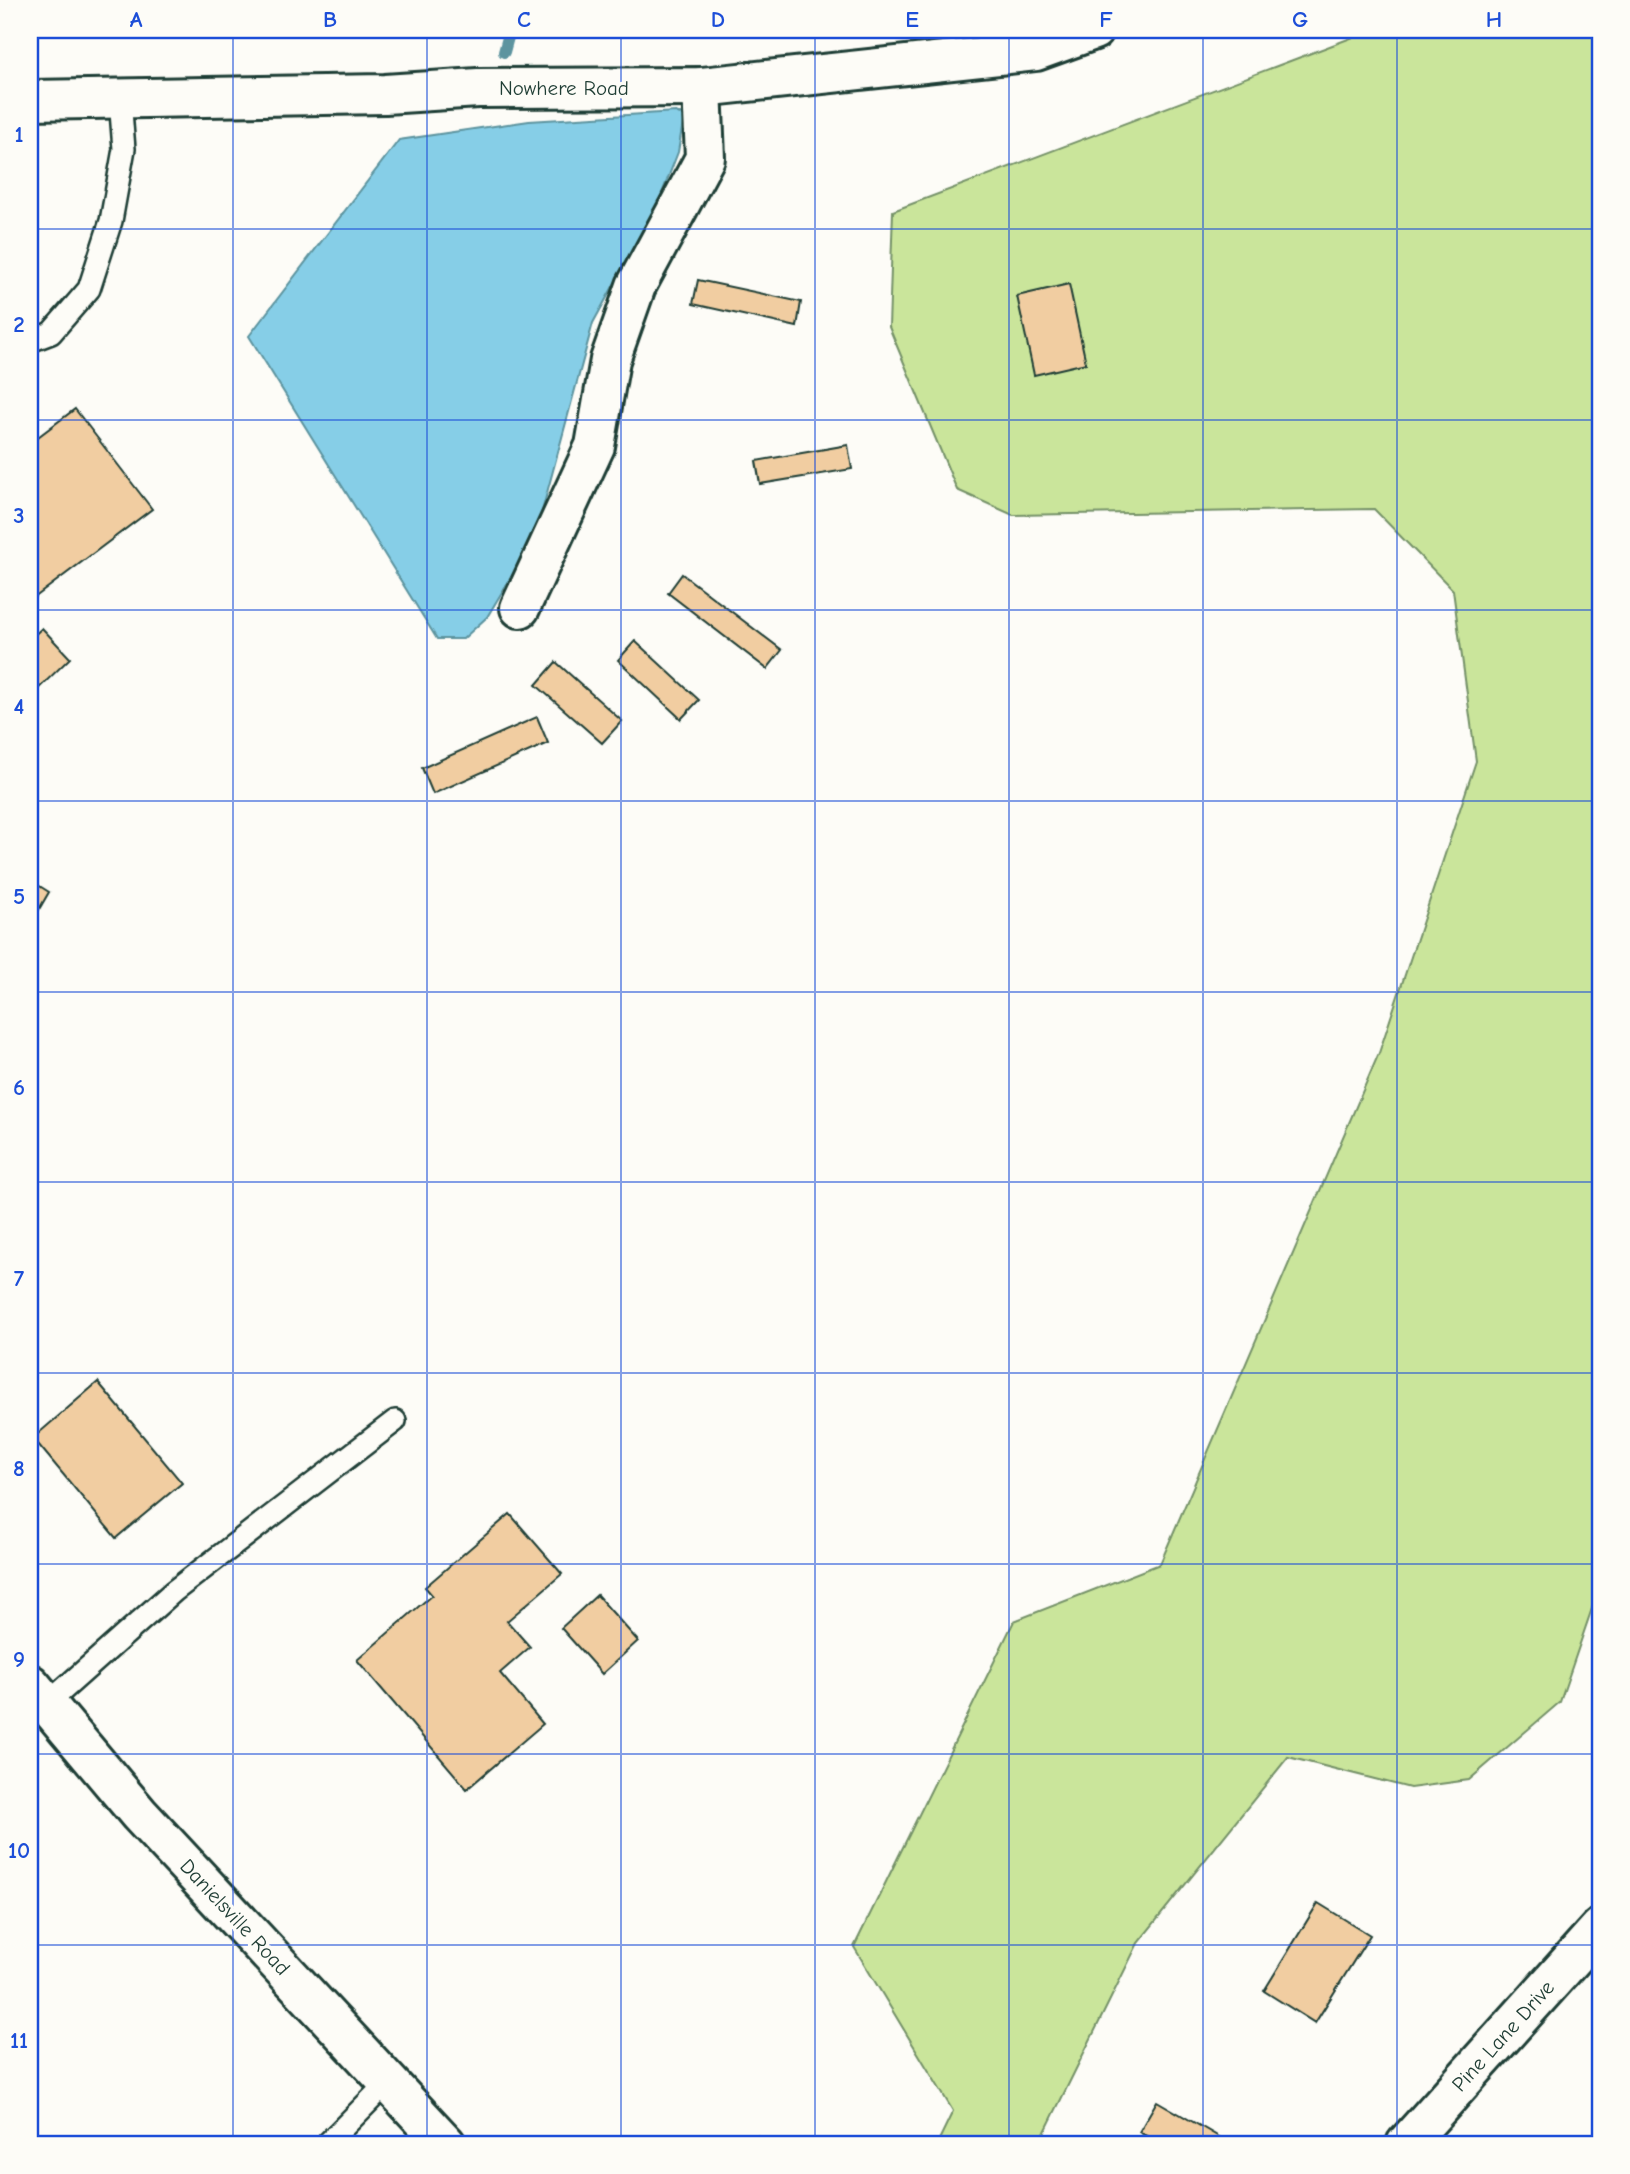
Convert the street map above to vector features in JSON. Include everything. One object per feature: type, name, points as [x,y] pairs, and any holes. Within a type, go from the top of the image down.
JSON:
[{"type":"street","name":"Nowhere Road","points":[[30,100],[385,94],[478,88],[702,87],[1036,51],[1094,30]]},
{"type":"street","points":[[520,608],[595,446],[610,360],[636,286],[705,158],[702,87]]},
{"type":"street","name":"Danielsville Road","points":[[36,1701],[446,2144]]},
{"type":"street","name":"Pine Lane Drive","points":[[1406,2144],[1600,1928]]},
{"type":"lane","points":[[30,341],[51,333],[89,289],[111,221],[124,149],[120,99]]},
{"type":"lane","points":[[36,1701],[395,1421]]},
{"type":"lane","points":[[327,2144],[388,2082]]},
{"type":"green space","points":[[1372,30],[1600,30],[1600,1585],[1560,1702],[1469,1780],[1410,1788],[1288,1757],[1138,1943],[1039,2144],[937,2144],[953,2111],[854,1947],[1014,1621],[1160,1564],[1379,1053],[1476,761],[1453,590],[1374,509],[1013,515],[957,490],[889,327],[893,211]]},
{"type":"water","points":[[676,112],[684,116],[678,152],[657,206],[593,323],[535,537],[487,617],[463,639],[437,639],[249,336],[399,140],[529,121]]},
{"type":"building","points":[[698,280],[801,302],[797,327],[693,304]]},
{"type":"building","points":[[1069,284],[1086,363],[1034,375],[1017,296]]},
{"type":"building","points":[[75,409],[152,509],[30,601],[30,443]]},
{"type":"building","points":[[848,445],[852,469],[760,484],[756,461]]},
{"type":"building","points":[[682,574],[782,650],[767,669],[668,593]]},
{"type":"building","points":[[42,628],[70,658],[30,697],[30,639]]},
{"type":"building","points":[[635,641],[699,700],[681,719],[618,660]]},
{"type":"building","points":[[556,662],[622,721],[602,743],[536,685]]},
{"type":"building","points":[[537,717],[548,743],[433,794],[422,768]]},
{"type":"building","points":[[30,880],[49,892],[30,925]]},
{"type":"building","points":[[98,1382],[182,1483],[116,1538],[33,1438]]},
{"type":"building","points":[[510,1514],[562,1574],[507,1621],[530,1647],[500,1673],[543,1724],[467,1789],[357,1660],[432,1595],[425,1587]]},
{"type":"building","points":[[597,1595],[638,1641],[602,1674],[561,1628]]},
{"type":"building","points":[[1318,1903],[1370,1935],[1315,2023],[1264,1991]]},
{"type":"building","points":[[1157,2101],[1231,2144],[1161,2144],[1139,2132]]},
{"type":"building","points":[[758,2136],[766,2144],[751,2144]]},
{"type":"waterway","points":[[504,52],[510,30]]}]
